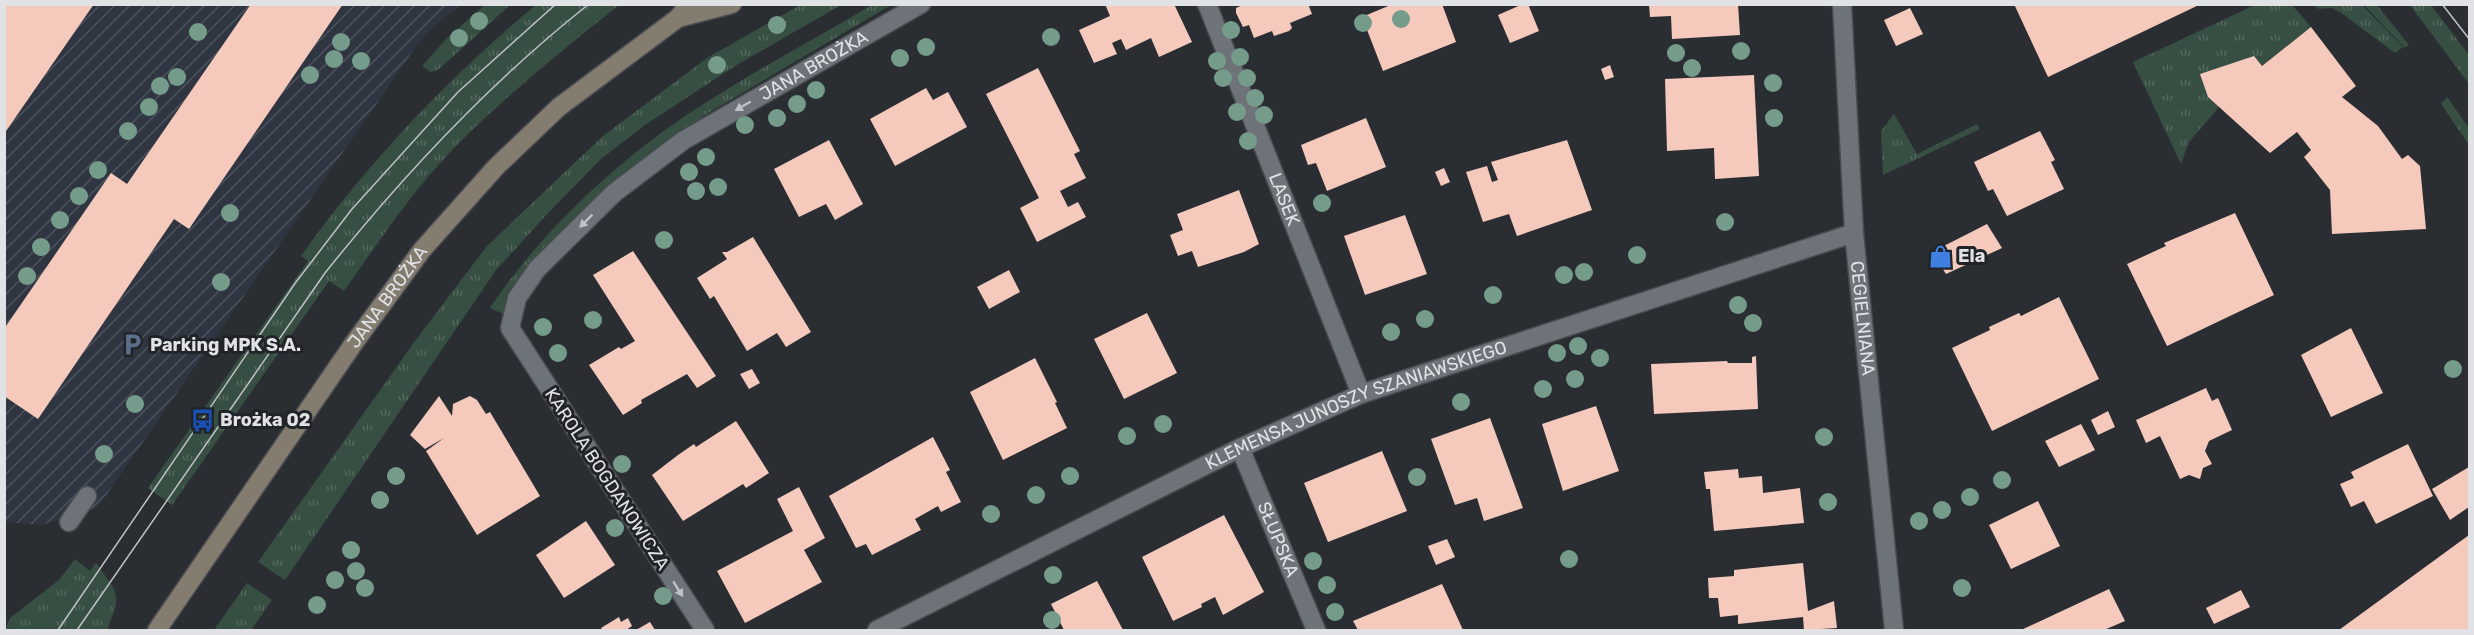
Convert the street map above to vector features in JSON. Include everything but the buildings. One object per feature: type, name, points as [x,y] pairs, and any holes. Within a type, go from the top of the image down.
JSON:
[{"type":"main road","name":"JANA BROŻKA","points":[[157,630],[354,343],[422,250],[496,167],[559,107],[683,11],[732,4]]},
{"type":"street","name":"JANA BROŻKA","points":[[510,328],[518,298],[537,269],[614,193],[684,140],[921,4]]},
{"type":"street","name":"LASEK","points":[[1207,4],[1361,394]]},
{"type":"street","name":"CEGIELNIANA","points":[[1842,4],[1854,232],[1894,630]]},
{"type":"street","name":"KLEMENSA JUNOSZY SZANIAWSKIEGO","points":[[877,630],[1240,448],[1361,394],[1854,232]]},
{"type":"street","name":"KAROLA BOGDANOWICZA","points":[[510,328],[705,630]]},
{"type":"street","name":"SŁUPSKA","points":[[1240,448],[1316,630]]},
{"type":"street","points":[[69,522],[87,496]]},
{"type":"shaded area","points":[[5,5],[460,5],[432,28],[415,48],[101,503],[93,509],[42,525],[5,522]]},
{"type":"green space","points":[[537,4],[619,5],[517,89],[459,143],[413,196],[344,291],[329,281],[172,505],[148,488],[308,261],[301,256],[326,221],[381,155],[441,91]]},
{"type":"green space","points":[[802,4],[841,5],[735,66],[645,125],[601,159],[496,270],[285,580],[258,562],[415,341],[487,246],[603,136],[707,58]]},
{"type":"green space","points":[[485,5],[510,5],[438,70],[431,72],[422,66],[448,37]]},
{"type":"green space","points":[[872,5],[891,5],[705,115],[647,157],[506,315],[490,308],[509,281],[554,227],[633,155],[710,100]]},
{"type":"green space","points":[[2255,5],[2292,5],[2311,27],[2262,66],[2254,57],[2201,74],[2208,97],[2219,107],[2189,142],[2181,164],[2133,62]]},
{"type":"green space","points":[[2314,5],[2362,5],[2403,47],[2395,53],[2340,12],[2331,8],[2319,9]]},
{"type":"green space","points":[[2364,5],[2377,5],[2409,45],[2405,48]]},
{"type":"green space","points":[[2410,5],[2431,5],[2469,55],[2469,84]]},
{"type":"green space","points":[[2447,97],[2469,128],[2469,145],[2441,104]]},
{"type":"green space","points":[[1894,114],[1917,154],[1977,124],[1980,129],[1883,175],[1881,131]]},
{"type":"green space","points":[[75,559],[90,571],[96,563],[114,589],[115,608],[107,630],[5,630],[10,618],[59,580]]},
{"type":"green space","points":[[247,583],[272,600],[251,630],[214,630]]},
{"type":"tram line","points":[[58,630],[296,282],[352,209],[458,92],[556,4]]},
{"type":"tram line","points":[[77,630],[325,273],[355,236],[417,165],[482,98],[552,34],[589,4]]},
{"type":"tram line","points":[[2442,4],[2470,40]]},
{"type":"place","name":"Ela","points":[[1940,256]]},
{"type":"place","name":"Parking MPK S.A.","points":[[132,345]]},
{"type":"place","name":"Brożka 02","points":[[202,420]]}]
